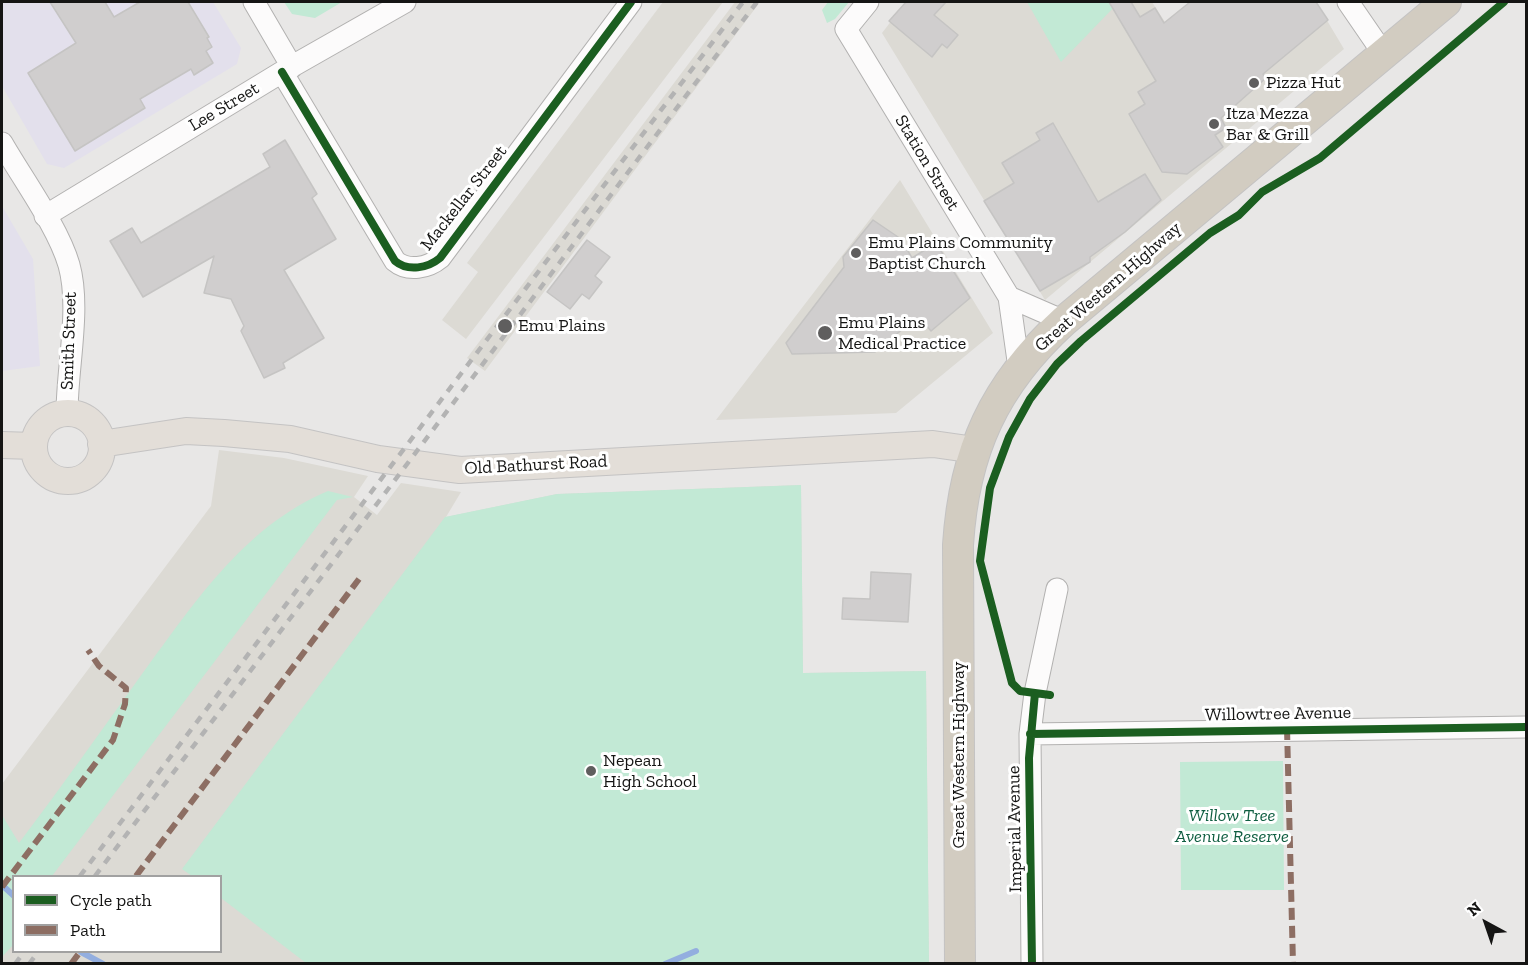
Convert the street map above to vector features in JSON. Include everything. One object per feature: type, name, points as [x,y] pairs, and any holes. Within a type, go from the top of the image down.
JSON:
[{"type":"highway","name":"Great Western Highway","points":[[960,963],[958,545],[961,503],[975,450],[988,416],[1019,368],[1064,321],[1446,2]]},
{"type":"main road","points":[[67,413],[86,418],[99,434],[101,444],[101,453],[93,470],[86,476],[68,480],[48,474],[40,467],[34,446],[40,427],[47,419],[67,413]]},
{"type":"main road","name":"Old Bathurst Road","points":[[101,444],[186,431],[233,433],[290,439],[378,459],[460,470],[933,444],[975,450]]},
{"type":"main road","points":[[2,445],[34,446]]},
{"type":"street","name":"Mackellar Street","points":[[254,2],[287,69],[390,254],[400,265],[425,266],[440,258],[631,2]]},
{"type":"street","name":"Lee Street","points":[[45,216],[287,69],[405,2]]},
{"type":"street","name":"Station Street","points":[[868,2],[846,29],[1009,297],[1019,368]]},
{"type":"street","points":[[1348,2],[1383,53]]},
{"type":"street","name":"Smith Street","points":[[2,143],[45,216],[68,264],[72,287],[67,413]]},
{"type":"street","points":[[1009,297],[1064,321]]},
{"type":"street","name":"Imperial Avenue","points":[[1032,963],[1030,734],[1035,693],[1057,589]]},
{"type":"street","name":"Willowtree Avenue","points":[[1030,734],[1527,727]]},
{"type":"shaded area","points":[[2,2],[213,2],[241,48],[237,64],[64,168],[47,164],[2,86]]},
{"type":"shaded area","points":[[663,2],[723,2],[466,339],[442,320],[478,272],[467,263]]},
{"type":"shaded area","points":[[735,2],[760,2],[485,371],[467,358]]},
{"type":"shaded area","points":[[906,2],[1152,2],[1165,22],[1190,2],[1316,2],[1344,49],[1045,300],[882,33]]},
{"type":"shaded area","points":[[900,180],[993,333],[896,413],[716,420]]},
{"type":"shaded area","points":[[2,206],[33,259],[40,366],[2,371]]},
{"type":"shaded area","name":"Nepean High School","points":[[219,450],[284,458],[368,476],[354,497],[377,515],[401,483],[461,492],[446,517],[557,494],[801,485],[803,673],[926,671],[929,963],[2,963],[2,784],[211,506]]},
{"type":"green space","points":[[284,2],[342,2],[315,18],[292,14]]},
{"type":"green space","points":[[828,2],[849,2],[835,19],[827,23],[822,10]]},
{"type":"green space","points":[[1027,2],[1119,2],[1061,62]]},
{"type":"green space","name":"Nepean High School","points":[[801,485],[803,673],[926,671],[929,963],[306,963],[222,899],[222,875],[191,875],[182,869],[445,517],[557,494]]},
{"type":"green space","points":[[328,491],[353,497],[337,500],[53,875],[12,875],[12,946],[2,957],[2,815],[19,843],[198,598],[244,548],[269,526],[297,507]]},
{"type":"green space","name":"Willow Tree Avenue Reserve","points":[[1283,761],[1284,890],[1181,890],[1180,762]]},
{"type":"building","points":[[50,2],[105,2],[114,17],[140,2],[188,2],[209,37],[207,38],[212,47],[206,51],[213,63],[194,75],[191,69],[140,99],[145,108],[75,151],[28,73],[76,43]]},
{"type":"building","points":[[906,2],[946,2],[934,15],[958,35],[947,48],[942,44],[932,57],[889,21]]},
{"type":"building","points":[[1109,2],[1131,2],[1140,17],[1155,8],[1164,23],[1190,2],[1316,2],[1328,20],[1263,74],[1266,78],[1221,118],[1226,128],[1215,135],[1223,147],[1187,174],[1162,172],[1129,114],[1145,104],[1138,92],[1156,81]]},
{"type":"building","points":[[1053,123],[1098,202],[1145,174],[1161,200],[1125,232],[1090,257],[1090,262],[1040,291],[984,201],[1014,183],[1002,163],[1040,140],[1036,133]]},
{"type":"building","points":[[285,140],[317,194],[312,198],[336,239],[284,270],[324,338],[283,363],[285,368],[264,378],[241,331],[244,326],[231,299],[204,293],[214,256],[143,297],[110,241],[132,228],[141,243],[270,167],[263,154]]},
{"type":"building","points":[[873,220],[901,239],[912,258],[936,243],[970,298],[931,331],[926,325],[910,323],[875,352],[792,354],[786,343],[844,267],[843,257]]},
{"type":"building","points":[[587,240],[610,257],[595,276],[602,282],[589,299],[582,294],[570,309],[547,292]]},
{"type":"building","points":[[871,572],[911,574],[908,622],[842,619],[843,598],[870,599]]},
{"type":"waterway","points":[[2,885],[12,894]]},
{"type":"waterway","points":[[665,964],[696,951]]},
{"type":"waterway","points":[[83,953],[103,964]]},
{"type":"railway","points":[[81,875],[743,2]]},
{"type":"railway","points":[[96,875],[757,2]]},
{"type":"railway","points":[[15,964],[23,953]]},
{"type":"railway","points":[[29,964],[37,953]]},
{"type":"marked path","points":[[137,875],[359,579]]},
{"type":"marked path","points":[[2,887],[113,740],[125,704],[126,688],[99,666],[88,650]]},
{"type":"marked path","points":[[1287,728],[1293,964]]},
{"type":"marked path","points":[[71,964],[79,953]]},
{"type":"cycle path","points":[[282,72],[395,261],[406,267],[424,266],[440,258],[631,2]]},
{"type":"cycle path","points":[[1050,695],[1020,691],[1012,683],[980,561],[990,488],[1009,437],[1030,399],[1057,364],[1081,341],[1210,233],[1239,215],[1262,192],[1320,158],[1504,2]]},
{"type":"cycle path","points":[[1032,964],[1029,758],[1035,693]]},
{"type":"cycle path","points":[[1030,734],[1526,727]]},
{"type":"place","name":"Pizza Hut","points":[[1254,83]]},
{"type":"place","name":"Itza Mezza Bar & Grill","points":[[1214,124]]},
{"type":"place","name":"Emu Plains Community Baptist Church","points":[[856,253]]},
{"type":"place","name":"Emu Plains","points":[[505,326]]},
{"type":"place","name":"Emu Plains Medical Practice","points":[[825,333]]},
{"type":"place","name":"Nepean High School","points":[[591,771]]}]
